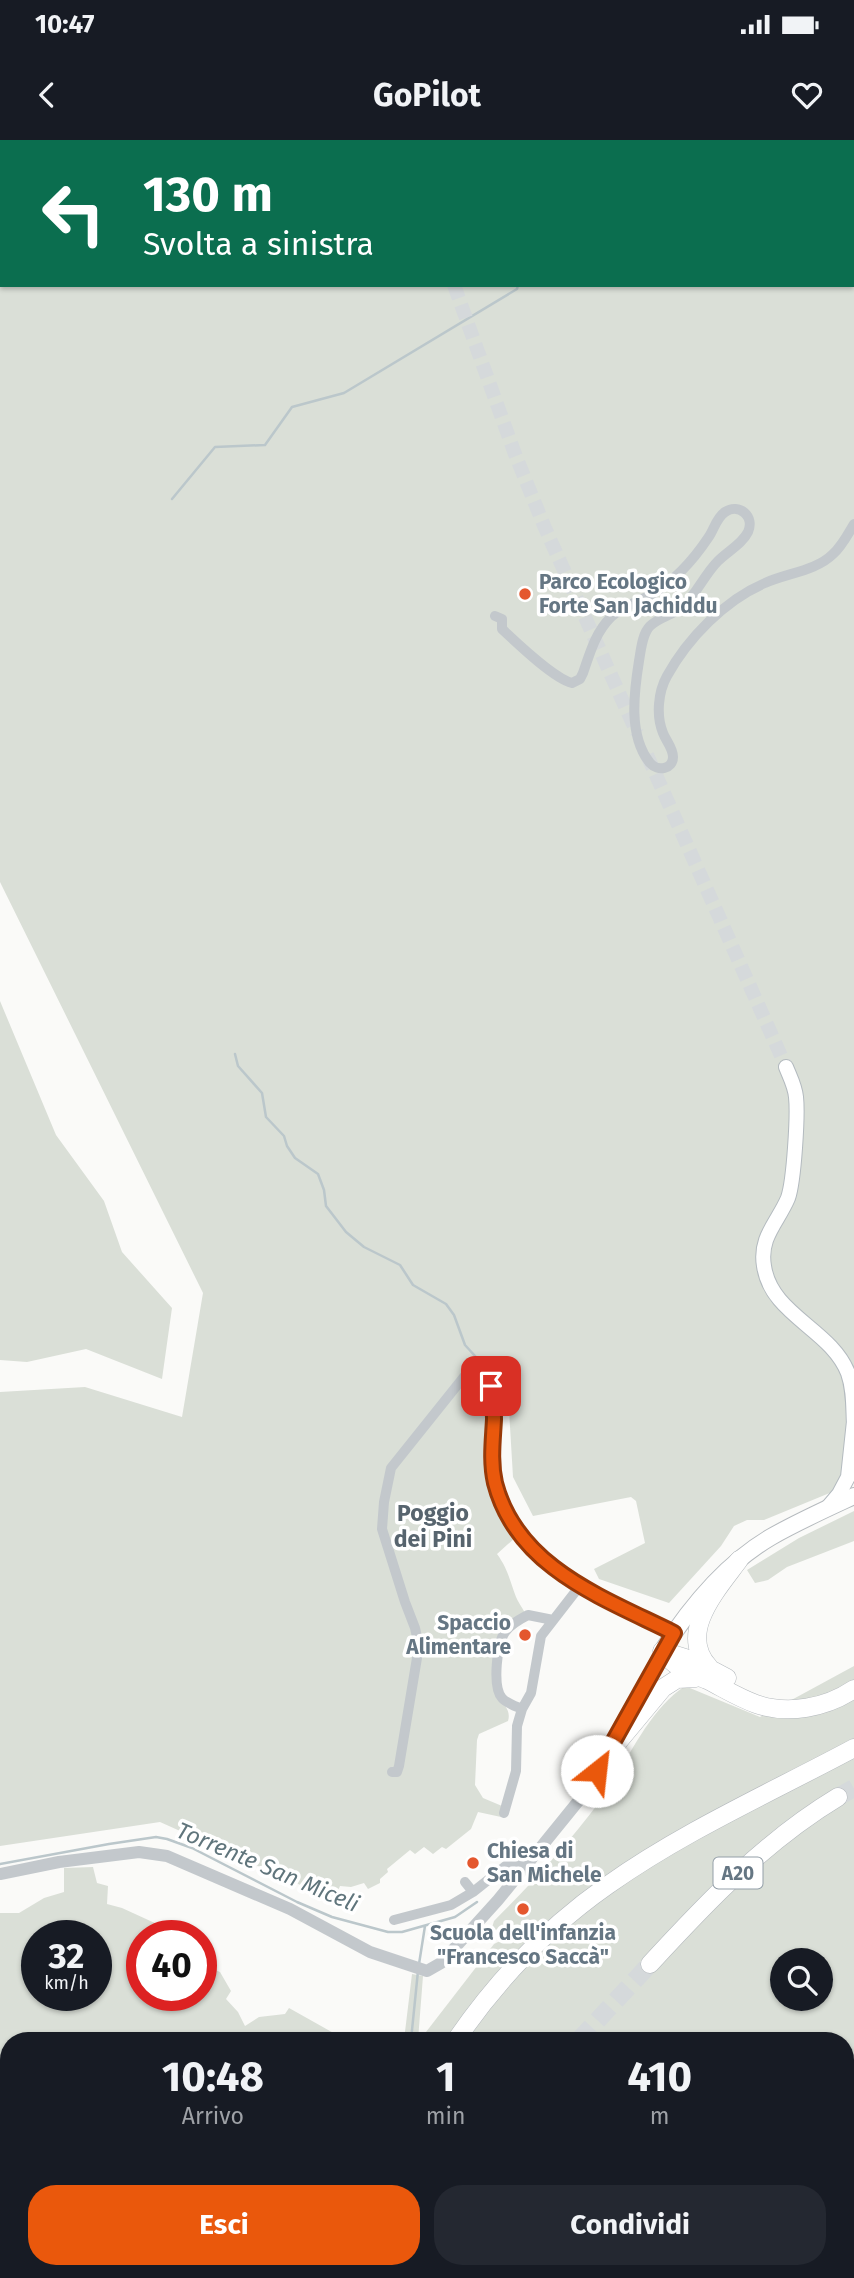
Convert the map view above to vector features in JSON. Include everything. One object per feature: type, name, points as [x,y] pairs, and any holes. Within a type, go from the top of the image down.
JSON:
[{"type":"highway","points":[[709,1675],[697,1651],[696,1630],[719,1588],[739,1560]]},
{"type":"highway","points":[[662,1651],[695,1661],[709,1675],[754,1703],[788,1710],[825,1703],[854,1689]]},
{"type":"highway","points":[[604,1759],[663,1688],[684,1678],[709,1675],[757,1694],[786,1699],[822,1694],[836,1689],[854,1676]]},
{"type":"highway","name":"A20","points":[[462,2032],[508,1974],[546,1935],[584,1903],[631,1869],[854,1748]]},
{"type":"highway","name":"A20","points":[[650,1964],[762,1850],[802,1819],[838,1797]]},
{"type":"main road","points":[[786,1067],[797,1103],[792,1178],[788,1197],[765,1239],[763,1255],[770,1286],[779,1300],[834,1350],[845,1365],[853,1391],[852,1471],[846,1484],[826,1509]]},
{"type":"main road","points":[[662,1651],[704,1594],[739,1560],[770,1538],[854,1496]]},
{"type":"street","points":[[495,615],[502,619],[502,629],[510,637],[560,678],[572,683],[580,679],[597,637],[613,615],[660,590],[671,580],[705,543],[726,511],[736,508],[744,512],[748,516],[750,527],[742,541],[719,560],[682,607],[650,626],[643,640],[635,684],[636,730],[649,763],[657,768],[667,768],[671,764],[673,754],[659,720],[662,688],[667,676],[692,641],[747,592],[766,582],[825,561],[838,549],[854,524]]},
{"type":"street","points":[[392,1772],[397,1772],[399,1766],[419,1646],[382,1529],[384,1502],[391,1468],[467,1373],[477,1373],[491,1386],[495,1483],[523,1541],[579,1587],[674,1633]]},
{"type":"street","points":[[504,1813],[516,1771],[516,1736],[522,1709],[530,1693],[541,1636],[579,1587]]},
{"type":"street","points":[[522,1709],[504,1701],[498,1692],[497,1663],[503,1636],[511,1626],[528,1615],[553,1620]]},
{"type":"street","points":[[0,1874],[92,1857],[139,1852],[157,1854],[174,1858],[258,1894],[370,1952],[417,1969],[432,1970],[441,1964],[580,1799],[662,1651]]},
{"type":"street","points":[[394,1920],[451,1905],[473,1892],[507,1865],[526,1865]]},
{"type":"street","points":[[465,1882],[473,1892]]},
{"type":"shaded area","points":[[0,287],[854,287],[854,1483],[764,1520],[747,1520],[734,1526],[721,1546],[669,1603],[599,1579],[594,1569],[645,1543],[636,1501],[631,1497],[533,1516],[513,1477],[508,1393],[500,1362],[491,1358],[480,1384],[487,1390],[488,1402],[487,1478],[516,1537],[497,1554],[525,1613],[502,1631],[498,1698],[508,1711],[508,1721],[479,1734],[477,1740],[475,1785],[483,1798],[502,1806],[501,1817],[478,1812],[471,1829],[446,1849],[442,1847],[433,1854],[424,1847],[415,1854],[410,1850],[387,1869],[388,1872],[380,1879],[380,1883],[368,1889],[364,1883],[351,1887],[340,1886],[334,1900],[160,1822],[0,1846],[0,1392],[85,1387],[182,1417],[203,1293],[0,882]]},
{"type":"shaded area","points":[[0,1001],[56,1135],[104,1201],[122,1252],[172,1308],[162,1379],[86,1349],[27,1362],[0,1360]]},
{"type":"shaded area","points":[[854,1511],[854,1541],[787,1567],[768,1580],[755,1583],[747,1570],[799,1538]]},
{"type":"shaded area","points":[[854,1666],[854,2032],[426,2032],[494,1944],[520,1931],[514,1925],[491,1931],[494,1921],[588,1817],[610,1787],[648,1724],[671,1697],[685,1686],[760,1717]]},
{"type":"shaded area","points":[[93,1867],[97,1883],[108,1886],[107,1904],[148,1920],[126,1920],[126,2011],[217,2011],[217,1971],[231,1991],[226,1999],[238,2012],[245,2026],[259,2017],[285,2014],[289,2008],[332,2032],[0,2032],[0,1913],[19,1913],[44,1898],[64,1892],[64,1868]]},
{"type":"shaded area","points":[[412,1974],[423,1976],[419,2032],[405,2032]]},
{"type":"waterway","points":[[172,499],[215,447],[265,445],[292,407],[344,393],[518,287]]},
{"type":"waterway","points":[[235,1054],[238,1066],[262,1093],[266,1117],[284,1136],[295,1158],[318,1174],[326,1206],[346,1232],[364,1247],[400,1265],[413,1285],[446,1304],[454,1315],[465,1345],[485,1367]]},
{"type":"waterway","name":"Torrente San Miceli","points":[[0,1864],[156,1837],[192,1848],[332,1917],[388,1932],[402,1932],[455,1917],[477,1902]]},
{"type":"waterway","points":[[419,1964],[425,1926]]},
{"type":"waterway","points":[[412,2032],[418,1971]]},
{"type":"tunnel","points":[[455,287],[515,454],[545,528],[637,733]]},
{"type":"tunnel","points":[[647,755],[786,1067]]},
{"type":"tunnel","points":[[838,1797],[854,1788]]},
{"type":"tunnel","points":[[586,2032],[650,1964]]},
{"type":"place","name":"Parco Ecologico Forte San Jachiddu","points":[[525,594]]},
{"type":"place","name":"Spaccio Alimentare","points":[[525,1635]]},
{"type":"place","name":"Chiesa di San Michele","points":[[473,1863]]},
{"type":"place","name":"Scuola dell'infanzia \"Francesco Saccà\"","points":[[523,1909]]},
{"type":"district","name":"Poggio dei Pini","points":[[433,1526]]},
{"type":"route","points":[[491,1386],[494,1416],[492,1467],[495,1483],[523,1541],[579,1587],[674,1633],[597,1771]]}]
